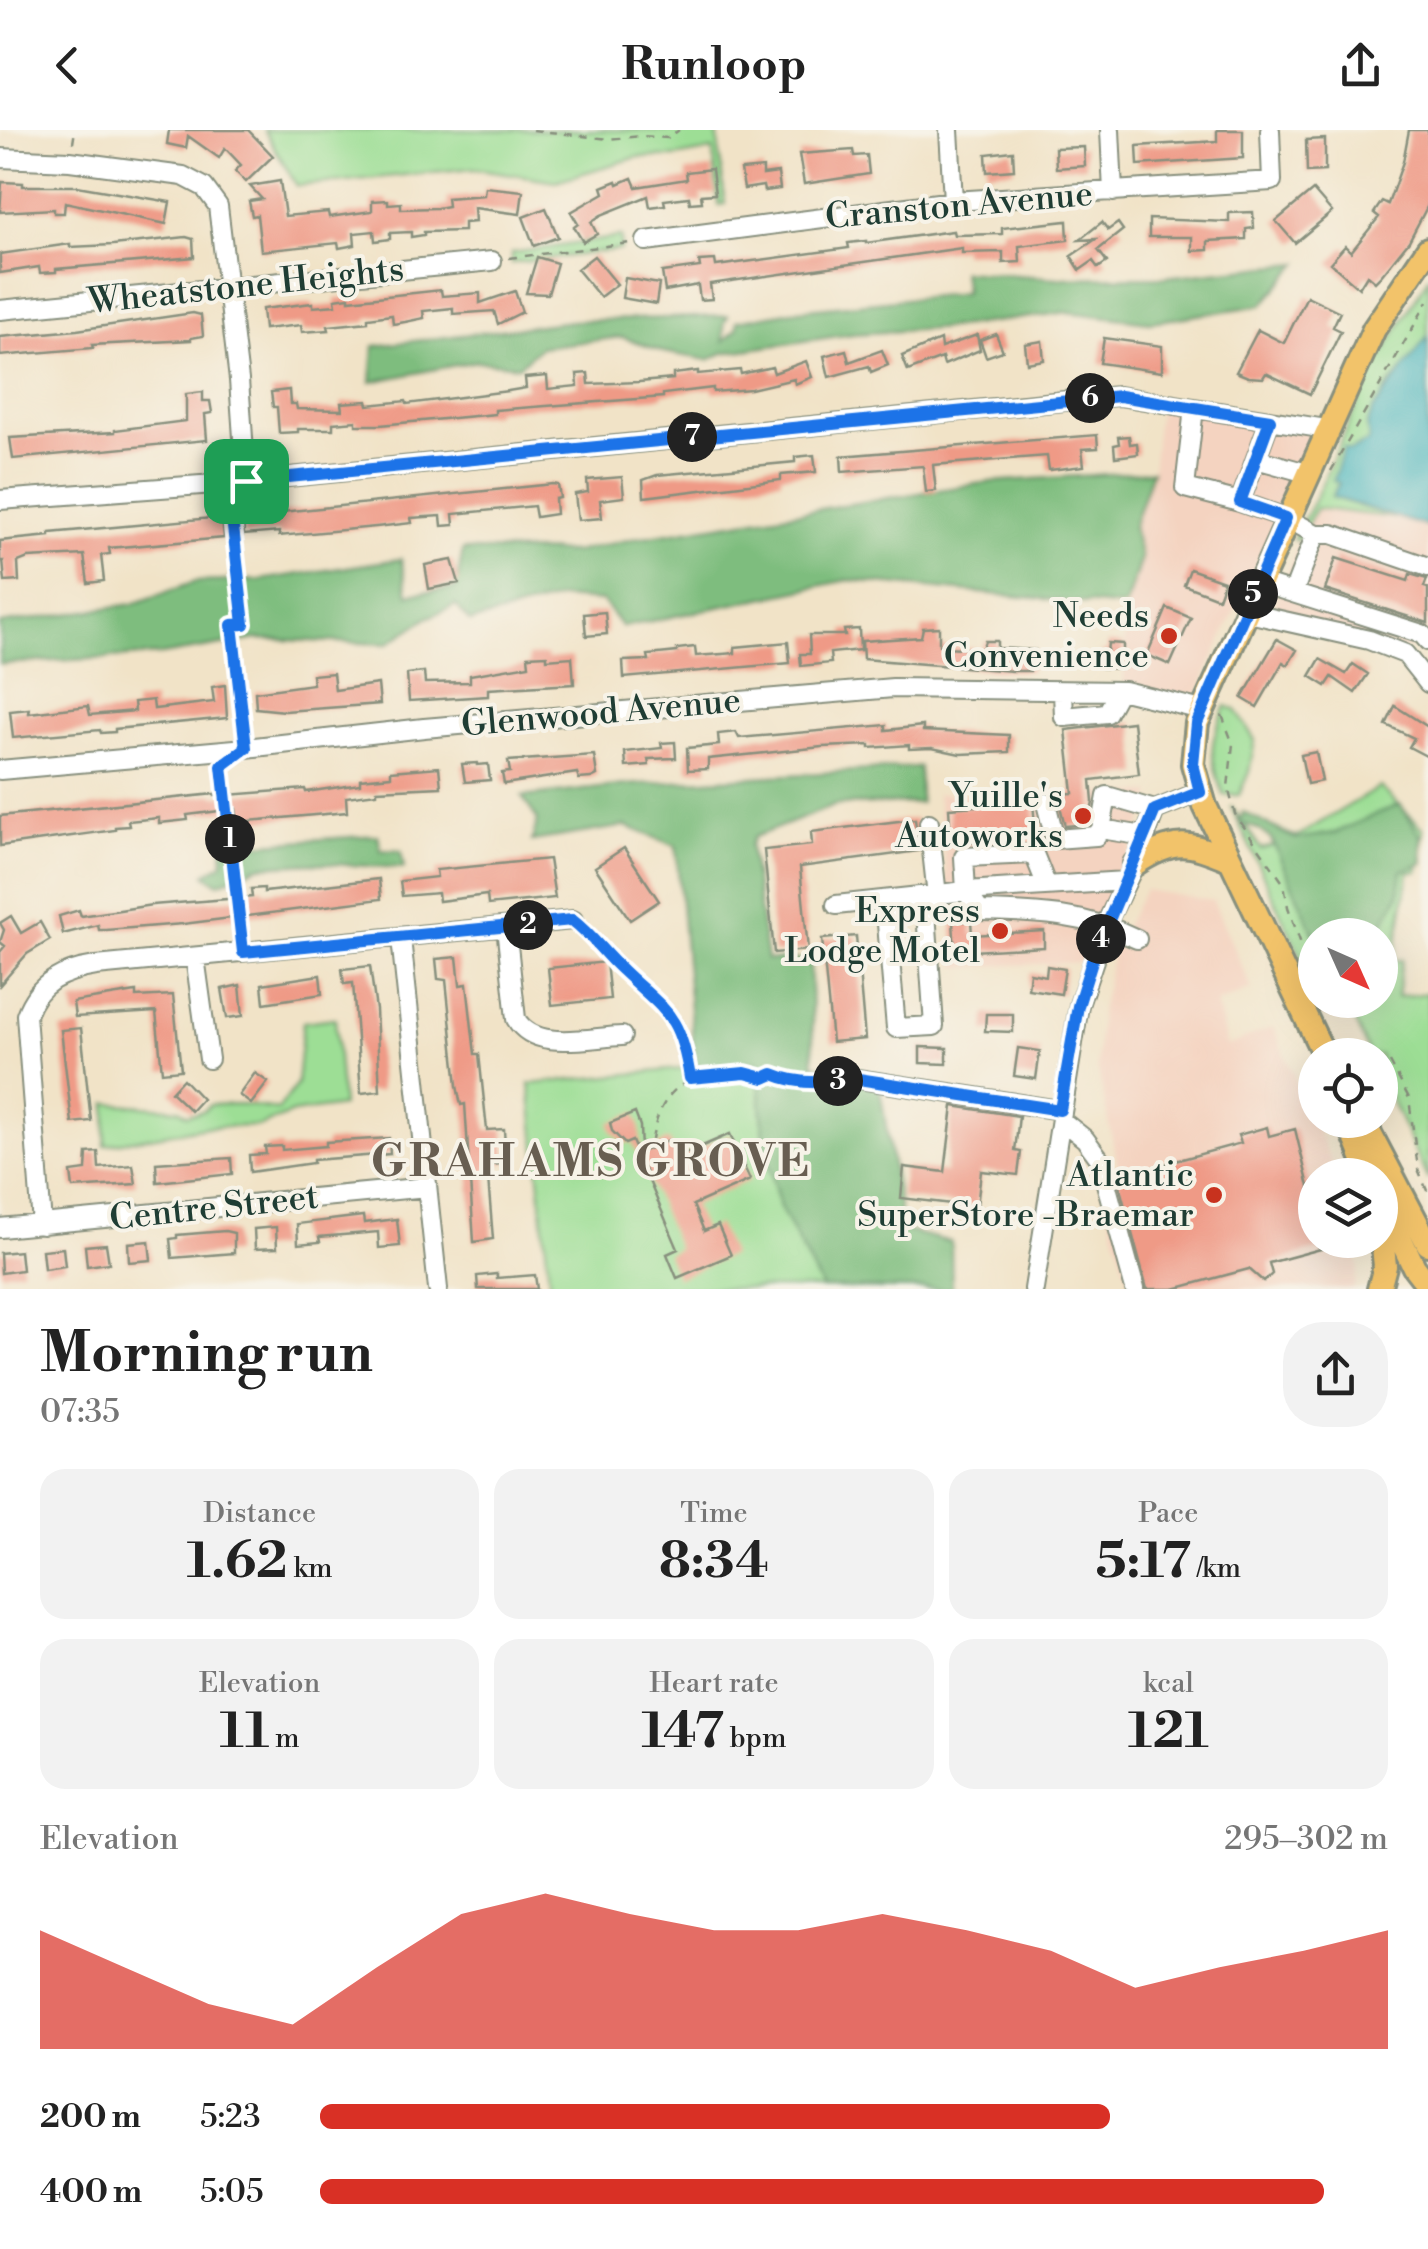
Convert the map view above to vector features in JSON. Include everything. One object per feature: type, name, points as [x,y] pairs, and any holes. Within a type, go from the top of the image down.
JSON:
[{"type":"main road","points":[[1316,1038],[1200,792],[1193,764],[1197,723],[1286,518],[1374,330],[1428,250]]},
{"type":"main road","points":[[1130,872],[1170,844],[1184,843],[1229,859]]},
{"type":"main road","points":[[1372,1138],[1428,1244]]},
{"type":"main road","points":[[1398,1234],[1414,1267],[1428,1285]]},
{"type":"main road","points":[[1379,1289],[1384,1258]]},
{"type":"street","points":[[949,130],[953,201]]},
{"type":"street","points":[[1110,130],[1113,192]]},
{"type":"street","name":"Cranston Avenue","points":[[646,241],[953,201],[1272,181],[1270,130]]},
{"type":"street","points":[[0,158],[70,160],[183,176],[204,187],[218,206],[228,288],[237,482]]},
{"type":"street","name":"Wheatstone Heights","points":[[0,310],[492,260]]},
{"type":"street","points":[[0,500],[237,482],[1120,396],[1326,430]]},
{"type":"street","points":[[1194,408],[1185,488],[1240,502],[1286,518],[1316,534],[1332,534],[1428,567]]},
{"type":"street","points":[[1240,502],[1270,420]]},
{"type":"street","points":[[1256,460],[1307,474]]},
{"type":"street","points":[[1292,593],[1316,534]]},
{"type":"street","points":[[1258,582],[1422,634],[1428,641]]},
{"type":"street","points":[[1244,612],[1368,640],[1405,654],[1428,683]]},
{"type":"street","name":"Glenwood Avenue","points":[[0,770],[424,728],[893,688],[1118,691],[1202,710]]},
{"type":"street","points":[[1046,803],[1055,838],[1096,836],[1101,830],[1108,796],[1155,810],[1200,792]]},
{"type":"street","points":[[1034,1289],[1078,1006],[1106,924],[1155,810]]},
{"type":"street","points":[[885,901],[896,1028],[934,1026],[929,823]]},
{"type":"street","points":[[1101,830],[1144,836]]},
{"type":"street","points":[[1046,884],[1034,854],[964,857],[966,891],[980,911],[1050,912],[1106,924],[1137,939]]},
{"type":"street","points":[[836,905],[1130,872]]},
{"type":"street","points":[[42,1225],[26,1015],[32,998],[53,979],[79,969],[572,920]]},
{"type":"street","points":[[506,928],[516,1019],[523,1031],[534,1038],[551,1039],[622,1036]]},
{"type":"street","points":[[400,938],[438,1289]]},
{"type":"street","points":[[195,958],[209,1059]]},
{"type":"street","points":[[852,1078],[1060,1115],[1098,1158],[1135,1289]]},
{"type":"street","name":"Centre Street","points":[[0,1228],[427,1186]]},
{"type":"path","points":[[533,130],[608,140],[668,138],[679,130]]},
{"type":"path","points":[[492,260],[646,241]]},
{"type":"path","points":[[237,482],[244,624],[232,625],[246,748],[222,766],[243,952]]},
{"type":"path","points":[[572,920],[663,1006],[685,1043],[690,1078]]},
{"type":"path","points":[[652,1140],[655,1118],[664,1100],[690,1078],[745,1073],[764,1078],[773,1074],[818,1084],[852,1078]]},
{"type":"path","points":[[1398,1076],[1410,1098],[1418,1169],[1428,1193]]},
{"type":"shaded area","points":[[1160,397],[1324,430],[1287,495],[1189,712],[1124,696],[1125,607],[1141,558],[1133,527],[1152,471]]},
{"type":"shaded area","points":[[1316,508],[1395,518],[1428,527],[1428,643],[1406,649],[1270,618],[1299,540]]},
{"type":"shaded area","points":[[1153,793],[1102,929],[1094,962],[957,967],[937,794]]},
{"type":"shaded area","points":[[1144,890],[1213,901],[1252,989],[1216,1003],[1227,1046],[1273,1027],[1298,1085],[1298,1138],[1321,1138],[1330,1158],[1298,1158],[1298,1258],[1358,1258],[1353,1289],[1131,1289],[1096,1171],[1118,1167],[1097,1065],[1100,1012],[1114,947]]},
{"type":"green space","points":[[264,130],[717,130],[725,204],[719,205],[713,150],[675,157],[638,157],[556,181],[473,168],[297,186]]},
{"type":"green space","points":[[621,237],[621,250],[512,263],[512,253]]},
{"type":"green space","points":[[1299,263],[1262,305],[1165,320],[1149,322],[1068,312],[948,328],[852,334],[723,353],[708,360],[663,352],[622,337],[540,347],[519,366],[476,361],[371,382],[374,346],[572,321],[728,316],[724,341],[737,329],[737,321],[798,310],[965,293],[962,271],[1057,278],[1165,277]]},
{"type":"green space","points":[[1428,277],[1428,336],[1389,385],[1367,424],[1369,441],[1350,451],[1345,449],[1332,497],[1395,518],[1316,508],[1299,540],[1293,539],[1369,378]]},
{"type":"green space","points":[[1152,471],[1133,527],[1141,558],[1125,607],[848,580],[622,627],[602,601],[561,598],[470,622],[456,605],[387,644],[257,639],[162,655],[0,664],[0,624],[133,604],[195,582],[260,580],[401,559],[408,594],[456,588],[463,550],[574,552],[637,538],[989,482]]},
{"type":"green space","points":[[1226,706],[1236,710],[1255,740],[1249,772],[1239,795],[1224,795],[1213,759],[1216,730]]},
{"type":"green space","points":[[919,767],[920,803],[836,805],[754,837],[750,846],[767,960],[810,960],[814,1065],[878,1077],[903,1230],[951,1242],[952,1289],[822,1288],[780,1207],[766,1154],[757,1062],[695,1067],[676,846],[626,826],[532,841],[538,820],[522,797],[626,785]]},
{"type":"green space","points":[[1380,787],[1424,829],[1418,871],[1409,872],[1398,937],[1398,918],[1298,918],[1298,951],[1231,806],[1261,849],[1274,846],[1263,823],[1296,837]]},
{"type":"green space","points":[[1400,804],[1421,836],[1423,863],[1402,871],[1399,895],[1386,918],[1307,918],[1272,840],[1258,829],[1240,823],[1243,812],[1296,839],[1334,833]]},
{"type":"green space","points":[[378,835],[381,850],[401,851],[404,868],[313,863],[259,866],[219,883],[205,874],[222,864],[224,846]]},
{"type":"green space","points":[[1428,993],[1428,1180],[1398,1115],[1398,1038],[1362,1038],[1353,1018],[1398,1018],[1398,997]]},
{"type":"green space","points":[[335,1018],[342,1106],[293,1113],[260,1126],[206,1127],[105,1145],[107,1103],[179,1109],[187,1115],[210,1105],[240,1104],[278,1110],[297,1084],[303,1022]]},
{"type":"green space","points":[[757,1061],[766,1154],[780,1207],[822,1288],[550,1289],[530,1084]]},
{"type":"water","points":[[1428,336],[1428,527],[1332,497],[1339,483],[1333,480],[1344,448],[1350,451],[1369,441],[1367,424],[1373,410]]},
{"type":"building","points":[[169,130],[248,130],[273,156],[246,182],[235,171],[241,165],[225,148],[219,158],[188,136],[186,148],[167,144]]},
{"type":"building","points":[[1217,130],[1243,130],[1243,158],[1138,165],[1137,146],[1217,141]]},
{"type":"building","points":[[1409,130],[1428,130],[1428,205],[1409,241],[1381,276],[1375,282],[1367,275],[1359,288],[1330,263],[1345,246],[1351,252],[1379,217],[1374,213],[1382,201],[1388,204]]},
{"type":"building","points":[[1325,139],[1325,171],[1307,172],[1306,140]]},
{"type":"building","points":[[1084,147],[1085,166],[1056,168],[1055,148]]},
{"type":"building","points":[[853,150],[854,156],[867,155],[869,174],[804,184],[799,154]]},
{"type":"building","points":[[1013,151],[1014,170],[987,172],[986,154]]},
{"type":"building","points":[[763,168],[763,175],[778,173],[780,189],[744,189],[741,170]]},
{"type":"building","points":[[712,169],[715,194],[701,195],[702,202],[690,203],[689,197],[664,200],[665,205],[650,207],[648,196],[591,222],[597,234],[583,242],[574,227],[578,224],[571,212],[604,193],[602,187],[632,178],[636,187],[687,179],[686,172]]},
{"type":"building","points":[[280,181],[285,216],[328,212],[329,217],[372,211],[372,201],[388,200],[388,204],[401,203],[401,209],[437,208],[448,206],[447,198],[484,195],[485,187],[523,191],[520,214],[474,208],[475,222],[464,223],[464,231],[424,232],[411,237],[411,232],[390,233],[390,239],[375,241],[374,231],[354,233],[355,245],[339,248],[338,243],[261,251],[257,215],[252,216],[249,201],[262,199],[250,186]]},
{"type":"building","points":[[2,182],[77,186],[170,202],[166,224],[65,202],[64,213],[54,213],[54,209],[0,212]]},
{"type":"building","points":[[1313,190],[1332,212],[1295,243],[1276,221]]},
{"type":"building","points":[[546,208],[558,237],[534,246],[523,217]]},
{"type":"building","points":[[1253,212],[1254,228],[1246,229],[1246,239],[1208,241],[1208,250],[1192,251],[1192,237],[1149,237],[1149,219],[1229,222],[1229,213]]},
{"type":"building","points":[[1067,221],[1068,240],[1019,246],[1020,262],[1003,263],[1003,252],[962,253],[962,248],[710,284],[712,299],[700,300],[698,285],[665,291],[662,272],[700,267],[699,261],[715,260],[716,266],[849,248],[848,243],[953,231],[954,235],[1002,234],[1002,228]]},
{"type":"building","points":[[1102,222],[1108,230],[1118,223],[1123,230],[1098,250],[1107,262],[1098,268],[1093,261],[1080,270],[1071,256],[1096,239],[1079,240]]},
{"type":"building","points":[[193,239],[194,257],[56,272],[40,273],[39,267],[0,273],[0,254],[70,244],[113,245]]},
{"type":"building","points":[[594,256],[617,284],[600,297],[577,269]]},
{"type":"building","points":[[537,257],[557,263],[548,294],[526,293]]},
{"type":"building","points":[[625,278],[659,284],[656,304],[622,298]]},
{"type":"building","points":[[441,290],[442,296],[480,293],[480,303],[515,291],[522,312],[498,324],[494,311],[453,314],[453,308],[423,311],[424,318],[393,324],[392,315],[328,326],[329,330],[302,332],[301,325],[264,329],[262,309],[313,303],[313,307],[336,305],[335,299]]},
{"type":"building","points":[[1307,296],[1340,312],[1333,327],[1341,331],[1310,394],[1266,373],[1263,378],[1236,372],[1258,330],[1284,343]]},
{"type":"building","points":[[201,315],[203,336],[191,340],[92,345],[93,348],[0,356],[0,337]]},
{"type":"building","points":[[996,334],[1003,351],[986,357],[980,340]]},
{"type":"building","points":[[977,335],[980,350],[944,365],[942,358],[908,371],[902,356],[940,340],[941,348]]},
{"type":"building","points":[[1104,338],[1162,346],[1162,372],[1100,363]]},
{"type":"building","points":[[1042,341],[1044,360],[1027,363],[1025,344]]},
{"type":"building","points":[[846,350],[849,362],[882,350],[888,365],[871,372],[869,366],[829,377],[824,356]]},
{"type":"building","points":[[806,361],[812,377],[795,384],[794,379],[751,389],[713,392],[713,388],[663,397],[495,410],[495,414],[380,425],[333,423],[333,429],[298,432],[279,433],[277,407],[273,407],[271,392],[289,390],[290,404],[296,404],[297,409],[342,410],[341,403],[407,404],[526,388],[525,378],[547,376],[548,389],[578,386],[577,374],[588,373],[589,384],[639,382],[673,379],[673,374],[698,371],[740,370],[741,374],[772,367],[774,373]]},
{"type":"building","points":[[203,392],[203,401],[210,401],[212,413],[205,414],[207,440],[13,459],[10,438],[115,432],[186,421],[186,394]]},
{"type":"building","points":[[1097,435],[1098,448],[1082,449],[1084,466],[1049,470],[1047,456],[933,465],[936,491],[926,492],[923,466],[842,472],[841,456]]},
{"type":"building","points":[[1129,436],[1130,444],[1137,443],[1138,454],[1115,457],[1118,437]]},
{"type":"building","points":[[814,455],[816,472],[644,497],[643,480],[657,475],[795,462],[795,457]]},
{"type":"building","points":[[622,477],[624,497],[600,500],[602,518],[578,520],[575,494],[588,492],[587,480]]},
{"type":"building","points":[[558,485],[560,498],[555,499],[556,514],[536,517],[534,506],[453,514],[454,525],[442,526],[441,516],[411,518],[412,523],[376,527],[279,536],[279,532],[244,535],[243,516]]},
{"type":"building","points":[[222,517],[224,538],[109,548],[110,554],[101,555],[104,581],[88,583],[84,555],[28,558],[18,562],[19,581],[5,582],[0,541]]},
{"type":"building","points":[[1336,558],[1408,581],[1410,574],[1427,579],[1424,587],[1428,588],[1428,623],[1325,590]]},
{"type":"building","points":[[452,560],[459,583],[429,589],[425,565]]},
{"type":"building","points":[[1190,569],[1224,581],[1218,598],[1184,585]]},
{"type":"building","name":"Needs Convenience","points":[[1167,608],[1191,618],[1170,665],[1147,655]]},
{"type":"building","points":[[605,612],[607,634],[586,636],[584,614]]},
{"type":"building","points":[[939,627],[939,645],[944,647],[982,649],[985,641],[997,641],[997,648],[1035,650],[1034,662],[1030,662],[1030,671],[1013,671],[863,659],[862,641],[921,637],[923,628]]},
{"type":"building","points":[[859,629],[860,650],[830,653],[831,663],[801,666],[800,654],[810,654],[809,635],[845,635],[844,630]]},
{"type":"building","points":[[1277,639],[1297,650],[1288,665],[1283,662],[1257,707],[1242,698]]},
{"type":"building","points":[[788,642],[790,663],[624,678],[623,661],[649,660],[648,655],[695,647],[696,656],[735,653],[735,647]]},
{"type":"building","points":[[1108,643],[1123,644],[1123,669],[1102,668],[1102,652],[1107,652]]},
{"type":"building","points":[[547,655],[547,659],[572,657],[574,684],[488,689],[488,696],[409,701],[407,674],[424,672],[425,683],[470,682],[470,675],[529,665],[528,656]]},
{"type":"building","points":[[1320,659],[1346,674],[1353,664],[1368,674],[1355,693],[1332,677],[1326,686],[1310,676]]},
{"type":"building","points":[[333,673],[335,690],[378,684],[380,704],[285,711],[256,708],[255,692],[313,684],[312,675]]},
{"type":"building","points":[[225,685],[227,718],[115,732],[13,738],[10,711],[29,709],[29,713],[88,706],[90,715],[135,711],[134,702],[153,700],[154,709],[214,702],[212,687]]},
{"type":"building","points":[[1395,706],[1428,727],[1428,757],[1409,747],[1414,738],[1386,725]]},
{"type":"building","points":[[1133,722],[1139,774],[1091,780],[1089,824],[1065,826],[1057,794],[1073,793],[1066,730]]},
{"type":"building","points":[[886,725],[886,730],[923,726],[923,731],[1009,735],[1009,752],[960,754],[932,748],[909,749],[909,745],[822,747],[708,759],[708,769],[688,770],[687,748],[719,745],[718,734],[736,732],[739,738]]},
{"type":"building","points":[[675,742],[676,758],[648,759],[649,765],[626,767],[625,752],[662,748],[661,743]]},
{"type":"building","points":[[1316,752],[1322,781],[1307,784],[1301,755]]},
{"type":"building","points":[[594,755],[597,775],[591,778],[579,779],[577,773],[504,784],[502,773],[510,772],[508,761]]},
{"type":"building","points":[[462,764],[488,764],[490,780],[465,782]]},
{"type":"building","points":[[439,767],[441,787],[377,790],[346,797],[347,812],[238,822],[236,809],[187,815],[188,820],[128,821],[129,826],[115,830],[0,846],[0,816],[215,794],[305,789],[306,792],[360,784],[360,779],[391,776],[391,771]]},
{"type":"building","points":[[1033,802],[1036,837],[951,843],[949,808]]},
{"type":"building","points":[[915,819],[919,851],[800,867],[808,950],[774,953],[764,850],[812,845],[811,832]]},
{"type":"building","points":[[624,848],[659,901],[630,920],[595,867]]},
{"type":"building","points":[[549,859],[555,898],[488,905],[487,895],[439,901],[438,893],[402,896],[400,881],[437,877],[436,870]]},
{"type":"building","points":[[379,879],[381,899],[183,924],[106,930],[99,930],[98,925],[63,934],[59,916],[79,910],[81,916],[152,905],[252,897],[251,889],[264,888],[264,892]]},
{"type":"building","points":[[11,916],[21,933],[40,922],[50,940],[27,954],[0,985],[0,952],[5,946],[0,942],[4,930],[0,923]]},
{"type":"building","points":[[971,921],[972,935],[1044,931],[1044,947],[955,952],[953,922]]},
{"type":"building","points":[[856,936],[865,1039],[832,1042],[822,939]]},
{"type":"building","points":[[457,957],[460,985],[467,984],[487,1130],[504,1129],[506,1163],[487,1166],[493,1239],[474,1242],[465,1104],[461,1105],[457,1086],[446,980],[438,979],[436,959]]},
{"type":"building","points":[[606,962],[610,999],[552,1005],[548,968]]},
{"type":"building","points":[[370,966],[380,1091],[361,1093],[353,983],[344,984],[342,969]]},
{"type":"building","points":[[1047,966],[1065,969],[1061,994],[1028,989],[1030,973],[1046,976]]},
{"type":"building","points":[[320,975],[322,994],[264,1003],[262,984]]},
{"type":"building","points":[[240,985],[243,1016],[227,1018],[222,989]]},
{"type":"building","points":[[136,992],[136,997],[173,995],[181,1070],[162,1072],[156,1012],[75,1017],[73,1002]]},
{"type":"building","points":[[986,1014],[1013,1014],[1013,1032],[985,1031]]},
{"type":"building","points":[[81,1028],[91,1121],[72,1123],[61,1030]]},
{"type":"building","points":[[920,1047],[947,1048],[947,1064],[920,1063]]},
{"type":"building","points":[[1018,1048],[1040,1051],[1036,1079],[1014,1076]]},
{"type":"building","points":[[255,1073],[268,1082],[251,1104],[239,1095]]},
{"type":"building","points":[[183,1079],[202,1099],[191,1111],[171,1092]]},
{"type":"building","points":[[953,1106],[1019,1116],[1015,1151],[1021,1152],[1018,1175],[981,1171],[977,1207],[901,1198],[904,1167],[945,1172]]},
{"type":"building","points":[[635,1113],[641,1152],[669,1140],[677,1157],[730,1134],[750,1180],[693,1205],[704,1231],[718,1225],[731,1255],[677,1278],[667,1254],[678,1249],[632,1141],[625,1144],[612,1131],[610,1123]]},
{"type":"building","name":"Atlantic SuperStore -Braemar","points":[[1267,1127],[1269,1136],[1295,1129],[1302,1158],[1298,1158],[1298,1255],[1269,1263],[1272,1274],[1264,1282],[1249,1269],[1174,1289],[1147,1289],[1117,1177],[1241,1143],[1238,1135]]},
{"type":"building","points":[[389,1138],[390,1154],[313,1160],[250,1172],[249,1155],[266,1154],[265,1147],[282,1146],[282,1150],[326,1146],[326,1142]]},
{"type":"building","points":[[98,1152],[99,1168],[133,1165],[136,1184],[73,1188],[71,1172],[86,1170],[87,1153]]},
{"type":"building","points":[[231,1158],[232,1174],[157,1182],[156,1163]]},
{"type":"building","points":[[363,1216],[364,1223],[397,1219],[400,1246],[379,1248],[378,1232],[319,1237],[320,1242],[298,1244],[297,1224]]},
{"type":"building","points":[[276,1227],[277,1248],[255,1249],[254,1229]]},
{"type":"building","points":[[234,1233],[234,1253],[172,1258],[170,1239],[177,1235]]},
{"type":"building","points":[[149,1241],[151,1260],[129,1262],[128,1243]]},
{"type":"building","points":[[106,1244],[109,1263],[87,1266],[85,1246]]},
{"type":"building","points":[[63,1248],[65,1266],[44,1269],[42,1250]]},
{"type":"building","points":[[20,1251],[22,1270],[1,1273],[0,1253]]},
{"type":"building","points":[[497,1274],[497,1278],[535,1275],[537,1289],[478,1289],[477,1276]]},
{"type":"place","name":"Needs Convenience","points":[[1169,636]]},
{"type":"place","name":"Yuille's Autoworks","points":[[1083,816]]},
{"type":"place","name":"Express Lodge Motel","points":[[1000,931]]},
{"type":"place","name":"Atlantic SuperStore -Braemar","points":[[1214,1195]]},
{"type":"district","name":"GRAHAMS GROVE","points":[[591,1162]]},
{"type":"route","points":[[1120,396],[1270,420],[1240,502],[1286,518],[1197,723],[1193,764],[1200,792],[1155,810],[1106,924],[1078,1006],[1060,1110],[852,1078],[818,1084],[773,1074],[764,1078],[745,1073],[690,1078],[685,1043],[663,1006],[572,920],[243,952],[222,766],[246,748],[232,625],[244,624],[228,483],[246,481],[1120,396]]}]
